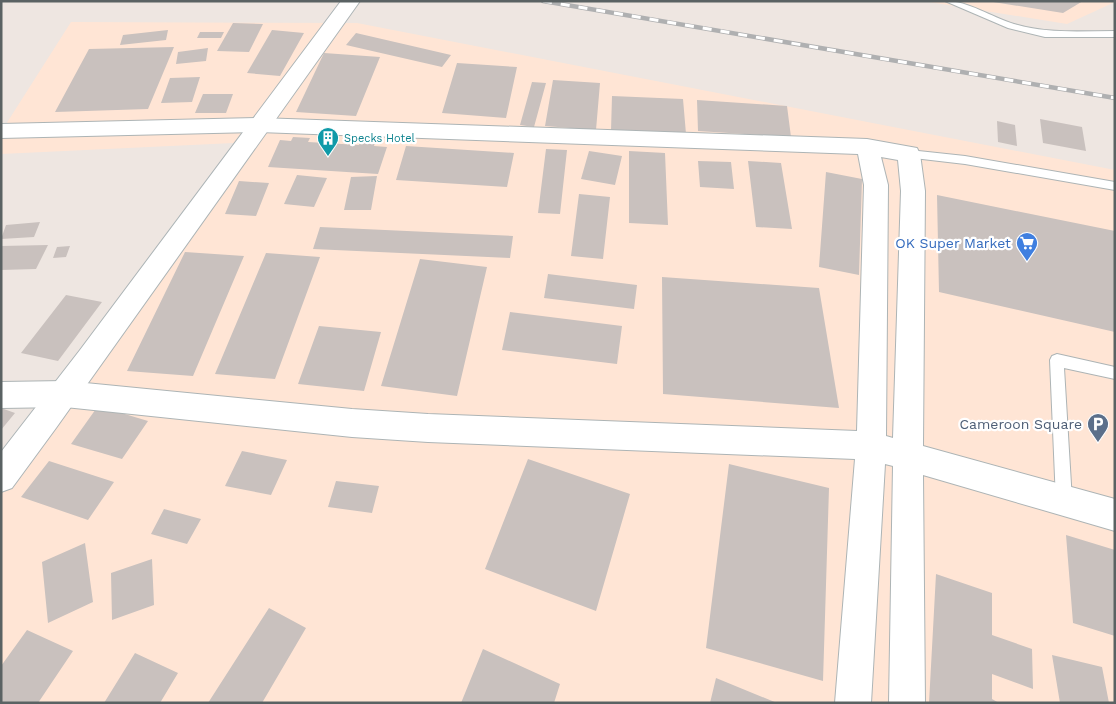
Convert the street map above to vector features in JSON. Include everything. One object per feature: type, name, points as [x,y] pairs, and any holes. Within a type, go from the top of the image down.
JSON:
[{"type":"street","points":[[1,477],[65,394],[351,1]]},
{"type":"street","points":[[1,131],[259,125],[867,147],[909,154],[914,191],[908,456],[907,703]]},
{"type":"street","points":[[853,703],[871,446],[876,185],[867,147]]},
{"type":"street","points":[[1,395],[65,394],[352,423],[428,428],[871,446],[1115,514]]},
{"type":"lane","points":[[949,1],[1011,26],[1045,34],[1115,34]]},
{"type":"lane","points":[[909,154],[965,160],[1115,186]]},
{"type":"lane","points":[[1064,501],[1057,360],[1115,373]]},
{"type":"shaded area","points":[[923,1],[1115,1],[1115,2],[1067,24]]},
{"type":"shaded area","points":[[71,22],[357,23],[1115,170],[1115,703],[1,703],[1,489],[255,142],[1,154],[1,132]]},
{"type":"building","points":[[987,1],[1083,1],[1063,13]]},
{"type":"building","points":[[233,23],[263,24],[249,52],[217,51]]},
{"type":"building","points":[[168,30],[166,40],[120,45],[123,35]]},
{"type":"building","points":[[272,30],[304,33],[280,76],[247,73]]},
{"type":"building","points":[[200,32],[224,32],[221,38],[197,38]]},
{"type":"building","points":[[356,33],[451,55],[442,67],[346,45]]},
{"type":"building","points":[[174,47],[148,109],[55,112],[89,49]]},
{"type":"building","points":[[208,48],[206,61],[176,64],[178,52]]},
{"type":"building","points":[[324,53],[380,57],[356,116],[296,112]]},
{"type":"building","points":[[457,63],[517,67],[506,118],[442,113]]},
{"type":"building","points":[[200,77],[192,102],[161,103],[170,78]]},
{"type":"building","points":[[553,80],[600,83],[596,130],[545,126]]},
{"type":"building","points":[[532,82],[546,83],[534,127],[520,125]]},
{"type":"building","points":[[203,94],[233,94],[226,113],[195,113]]},
{"type":"building","points":[[612,96],[683,99],[686,134],[611,131]]},
{"type":"building","points":[[697,100],[787,106],[791,137],[698,131]]},
{"type":"building","points":[[1040,119],[1082,127],[1086,151],[1043,143]]},
{"type":"building","points":[[997,121],[1015,125],[1017,146],[998,142]]},
{"type":"building","name":"Specks Hotel","points":[[293,137],[310,138],[308,142],[359,145],[361,138],[376,139],[374,146],[387,147],[378,174],[268,167],[280,140],[291,141]]},
{"type":"building","points":[[406,146],[514,153],[507,187],[396,180]]},
{"type":"building","points":[[546,149],[567,150],[560,214],[538,213]]},
{"type":"building","points":[[589,151],[622,156],[615,185],[581,179]]},
{"type":"building","points":[[629,151],[665,153],[668,225],[629,223]]},
{"type":"building","points":[[698,161],[731,162],[734,189],[700,187]]},
{"type":"building","points":[[748,161],[781,163],[792,229],[756,227]]},
{"type":"building","points":[[826,172],[862,179],[859,275],[819,267]]},
{"type":"building","points":[[297,175],[327,178],[314,207],[284,204]]},
{"type":"building","points":[[377,176],[371,210],[344,210],[351,177]]},
{"type":"building","points":[[239,181],[269,183],[256,216],[225,214]]},
{"type":"building","points":[[579,194],[610,197],[603,259],[571,256]]},
{"type":"building","name":"OK Super Market","points":[[937,195],[1115,231],[1115,332],[939,292]]},
{"type":"building","points":[[40,222],[34,237],[1,239],[6,225]]},
{"type":"building","points":[[320,227],[513,236],[510,258],[313,249]]},
{"type":"building","points":[[48,245],[36,269],[1,270],[1,246]]},
{"type":"building","points":[[70,246],[66,257],[53,258],[57,247]]},
{"type":"building","points":[[185,252],[244,256],[193,376],[127,371]]},
{"type":"building","points":[[266,253],[320,257],[275,379],[215,374]]},
{"type":"building","points":[[420,259],[487,267],[457,396],[381,386]]},
{"type":"building","points":[[548,274],[637,285],[634,309],[544,298]]},
{"type":"building","points":[[662,277],[819,288],[839,408],[663,394]]},
{"type":"building","points":[[66,295],[102,302],[58,361],[21,353]]},
{"type":"building","points":[[510,312],[622,326],[617,364],[502,350]]},
{"type":"building","points":[[319,326],[381,332],[364,391],[298,384]]},
{"type":"building","points":[[98,406],[148,421],[122,459],[71,444]]},
{"type":"building","points":[[1,408],[15,413],[1,430]]},
{"type":"building","points":[[242,451],[287,460],[271,495],[225,486]]},
{"type":"building","points":[[528,459],[630,494],[596,611],[485,569]]},
{"type":"building","points":[[49,461],[114,482],[88,520],[21,497]]},
{"type":"building","points":[[729,464],[829,488],[823,681],[706,648]]},
{"type":"building","points":[[336,481],[379,486],[372,513],[328,507]]},
{"type":"building","points":[[164,509],[201,519],[187,544],[151,534]]},
{"type":"building","points":[[1066,535],[1115,550],[1115,636],[1073,623]]},
{"type":"building","points":[[85,543],[93,602],[48,623],[42,562]]},
{"type":"building","points":[[152,559],[154,605],[112,620],[111,573]]},
{"type":"building","points":[[936,574],[992,593],[992,635],[1032,649],[1033,689],[992,674],[992,699],[999,703],[929,703]]},
{"type":"building","points":[[269,608],[306,628],[262,703],[208,703]]},
{"type":"building","points":[[27,630],[73,651],[38,703],[1,703],[1,666]]},
{"type":"building","points":[[483,649],[560,684],[554,703],[461,703]]},
{"type":"building","points":[[135,653],[178,673],[160,703],[104,703]]},
{"type":"building","points":[[1052,655],[1102,667],[1109,703],[1060,703]]},
{"type":"building","points":[[716,678],[777,703],[710,703]]},
{"type":"railway","points":[[543,1],[1115,98]]},
{"type":"place","name":"Specks Hotel","points":[[328,157]]},
{"type":"place","name":"OK Super Market","points":[[1027,262]]},
{"type":"place","name":"Cameroon Square","points":[[1098,443]]}]
